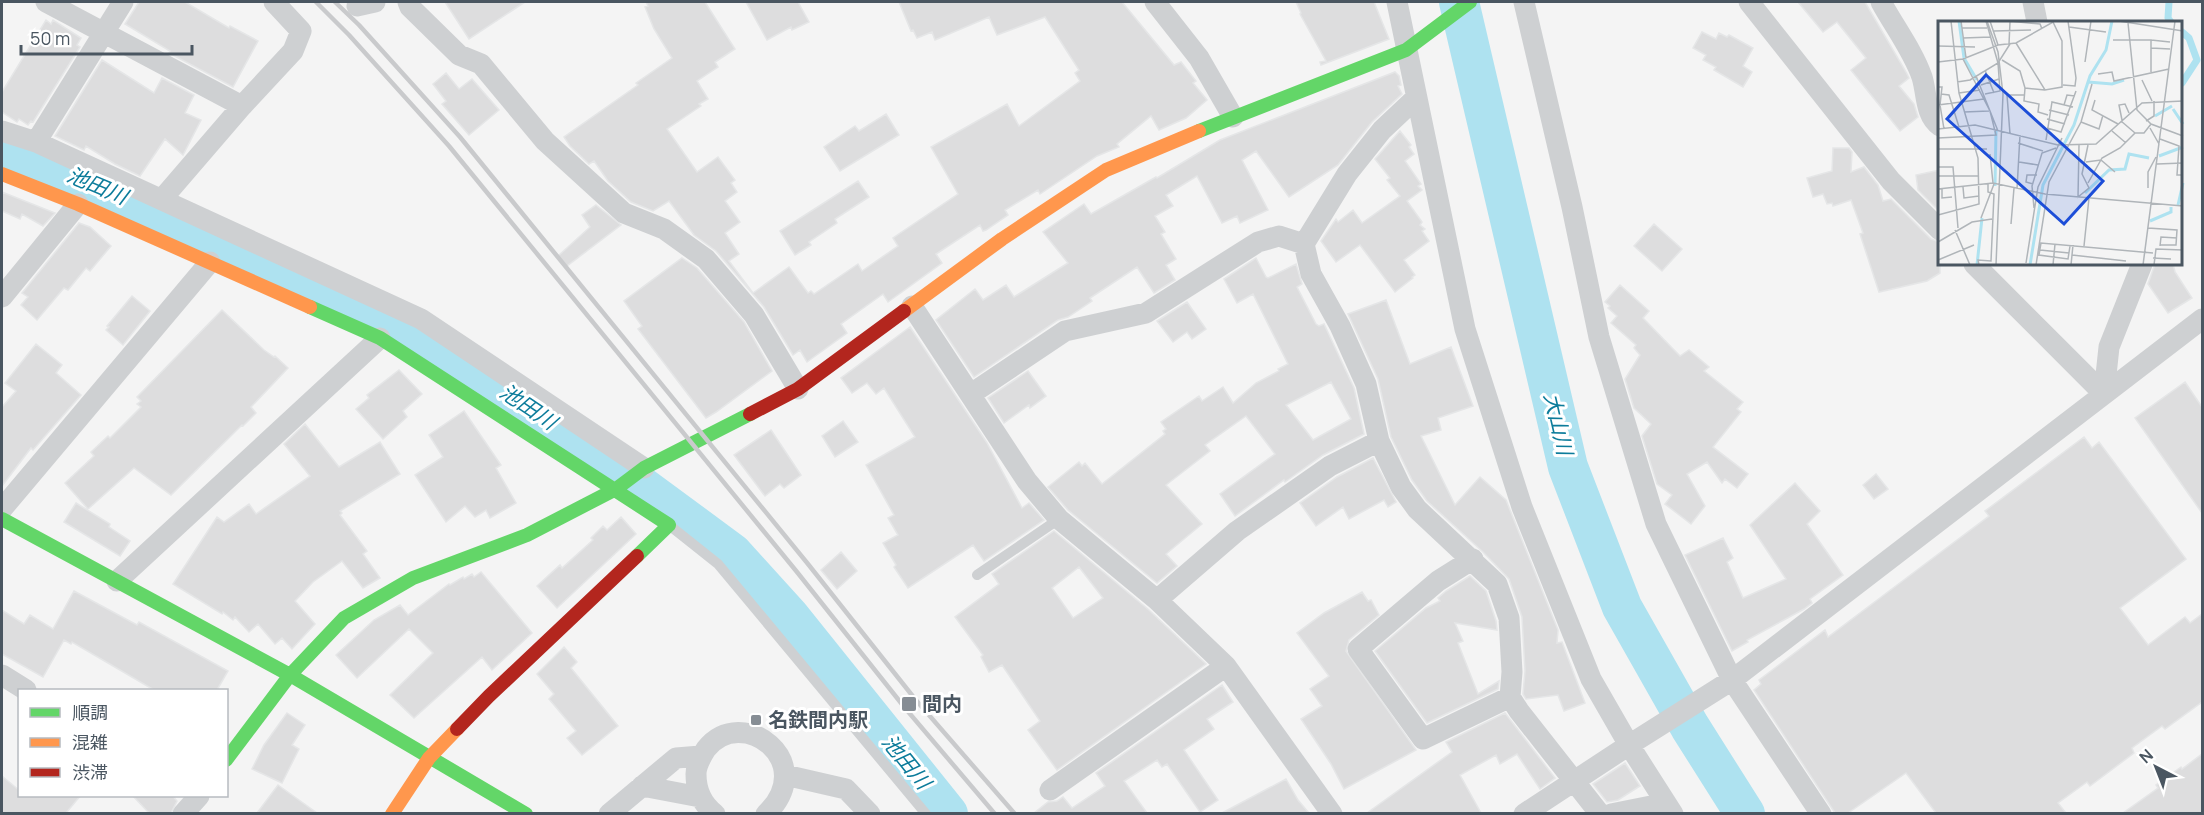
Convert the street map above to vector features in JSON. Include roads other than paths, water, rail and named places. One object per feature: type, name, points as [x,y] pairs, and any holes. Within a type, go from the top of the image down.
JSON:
[{"type":"street","points":[[46,2],[242,106]]},
{"type":"street","points":[[36,142],[123,2]]},
{"type":"street","points":[[162,199],[293,51],[301,31],[274,2]]},
{"type":"street","points":[[408,2],[410,7],[459,55],[481,64],[545,141],[624,213],[664,229],[706,259],[754,315],[798,389]]},
{"type":"street","points":[[1155,2],[1199,58],[1233,117]]},
{"type":"street","points":[[1397,2],[1464,328],[1522,507],[1591,679],[1633,742],[1670,808],[1611,813]]},
{"type":"street","points":[[228,757],[290,675],[344,618],[413,578],[527,535],[617,488],[643,468],[798,389],[1002,239],[1106,171],[1233,117],[1407,49],[1470,2]]},
{"type":"street","points":[[1524,2],[1572,207],[1599,337],[1656,524],[1724,685],[1821,813]]},
{"type":"street","points":[[1749,2],[1891,181],[1938,228]]},
{"type":"street","points":[[1881,2],[1922,77],[1928,107],[1938,124]]},
{"type":"street","points":[[2033,2],[2037,21]]},
{"type":"street","points":[[1416,98],[1382,129],[1347,174],[1304,244],[1311,274],[1340,326],[1366,384],[1379,441],[1401,487],[1417,509],[1497,584],[1509,618],[1512,672],[1510,697],[1600,813]]},
{"type":"street","points":[[2,131],[36,142],[421,319],[643,468]]},
{"type":"street","points":[[2,174],[78,204],[380,338],[617,488],[669,525],[489,696],[429,758],[392,813]]},
{"type":"street","points":[[2,297],[78,204]]},
{"type":"street","points":[[971,394],[1065,331],[1146,313],[1258,243],[1279,236],[1304,244]]},
{"type":"street","points":[[2,509],[210,262]]},
{"type":"street","points":[[1976,266],[2104,394]]},
{"type":"street","points":[[2104,394],[2109,347],[2141,266]]},
{"type":"street","points":[[912,306],[1027,481],[1059,519],[1156,600],[1226,666],[1332,813]]},
{"type":"street","points":[[1524,813],[1724,685],[2202,319]]},
{"type":"street","points":[[117,581],[380,338]]},
{"type":"street","points":[[1156,600],[1237,531],[1330,466],[1379,441]]},
{"type":"street","points":[[2,519],[290,675],[526,813]]},
{"type":"street","points":[[1473,560],[1438,581],[1358,650],[1423,739],[1510,697]]},
{"type":"street","points":[[1050,790],[1226,666]]},
{"type":"street","points":[[2,675],[24,689]]},
{"type":"street","points":[[715,813],[709,809],[700,796],[696,784],[696,770],[701,756],[710,745],[722,737],[736,733],[750,734],[764,739],[775,748],[782,761],[785,775],[783,790],[776,804],[766,813]]},
{"type":"street","points":[[609,813],[676,758],[701,756]]},
{"type":"street","points":[[785,775],[846,789],[870,813]]},
{"type":"street","points":[[642,786],[700,796]]},
{"type":"street","points":[[183,813],[197,797]]},
{"type":"lane","points":[[977,575],[1059,519]]},
{"type":"lane","points":[[669,525],[718,564],[926,813]]},
{"type":"waterway","name":"大山川","points":[[1459,2],[1568,467],[1622,607],[1690,727],[1745,814]]},
{"type":"waterway","points":[[2169,2],[2168,18],[2170,21]]},
{"type":"waterway","points":[[2183,33],[2189,38],[2197,60],[2183,81]]},
{"type":"waterway","name":"池田川","points":[[2,149],[79,176],[133,203],[414,330],[595,452],[732,553],[790,617],[948,814]]},
{"type":"railway","points":[[316,2],[349,35],[449,146],[797,572],[905,708],[995,814]]},
{"type":"railway","points":[[335,2],[359,25],[460,137],[915,699],[1015,814]]},
{"type":"place","name":"間内","points":[[909,704]]},
{"type":"place","name":"名鉄間内駅","points":[[756,720]]}]
